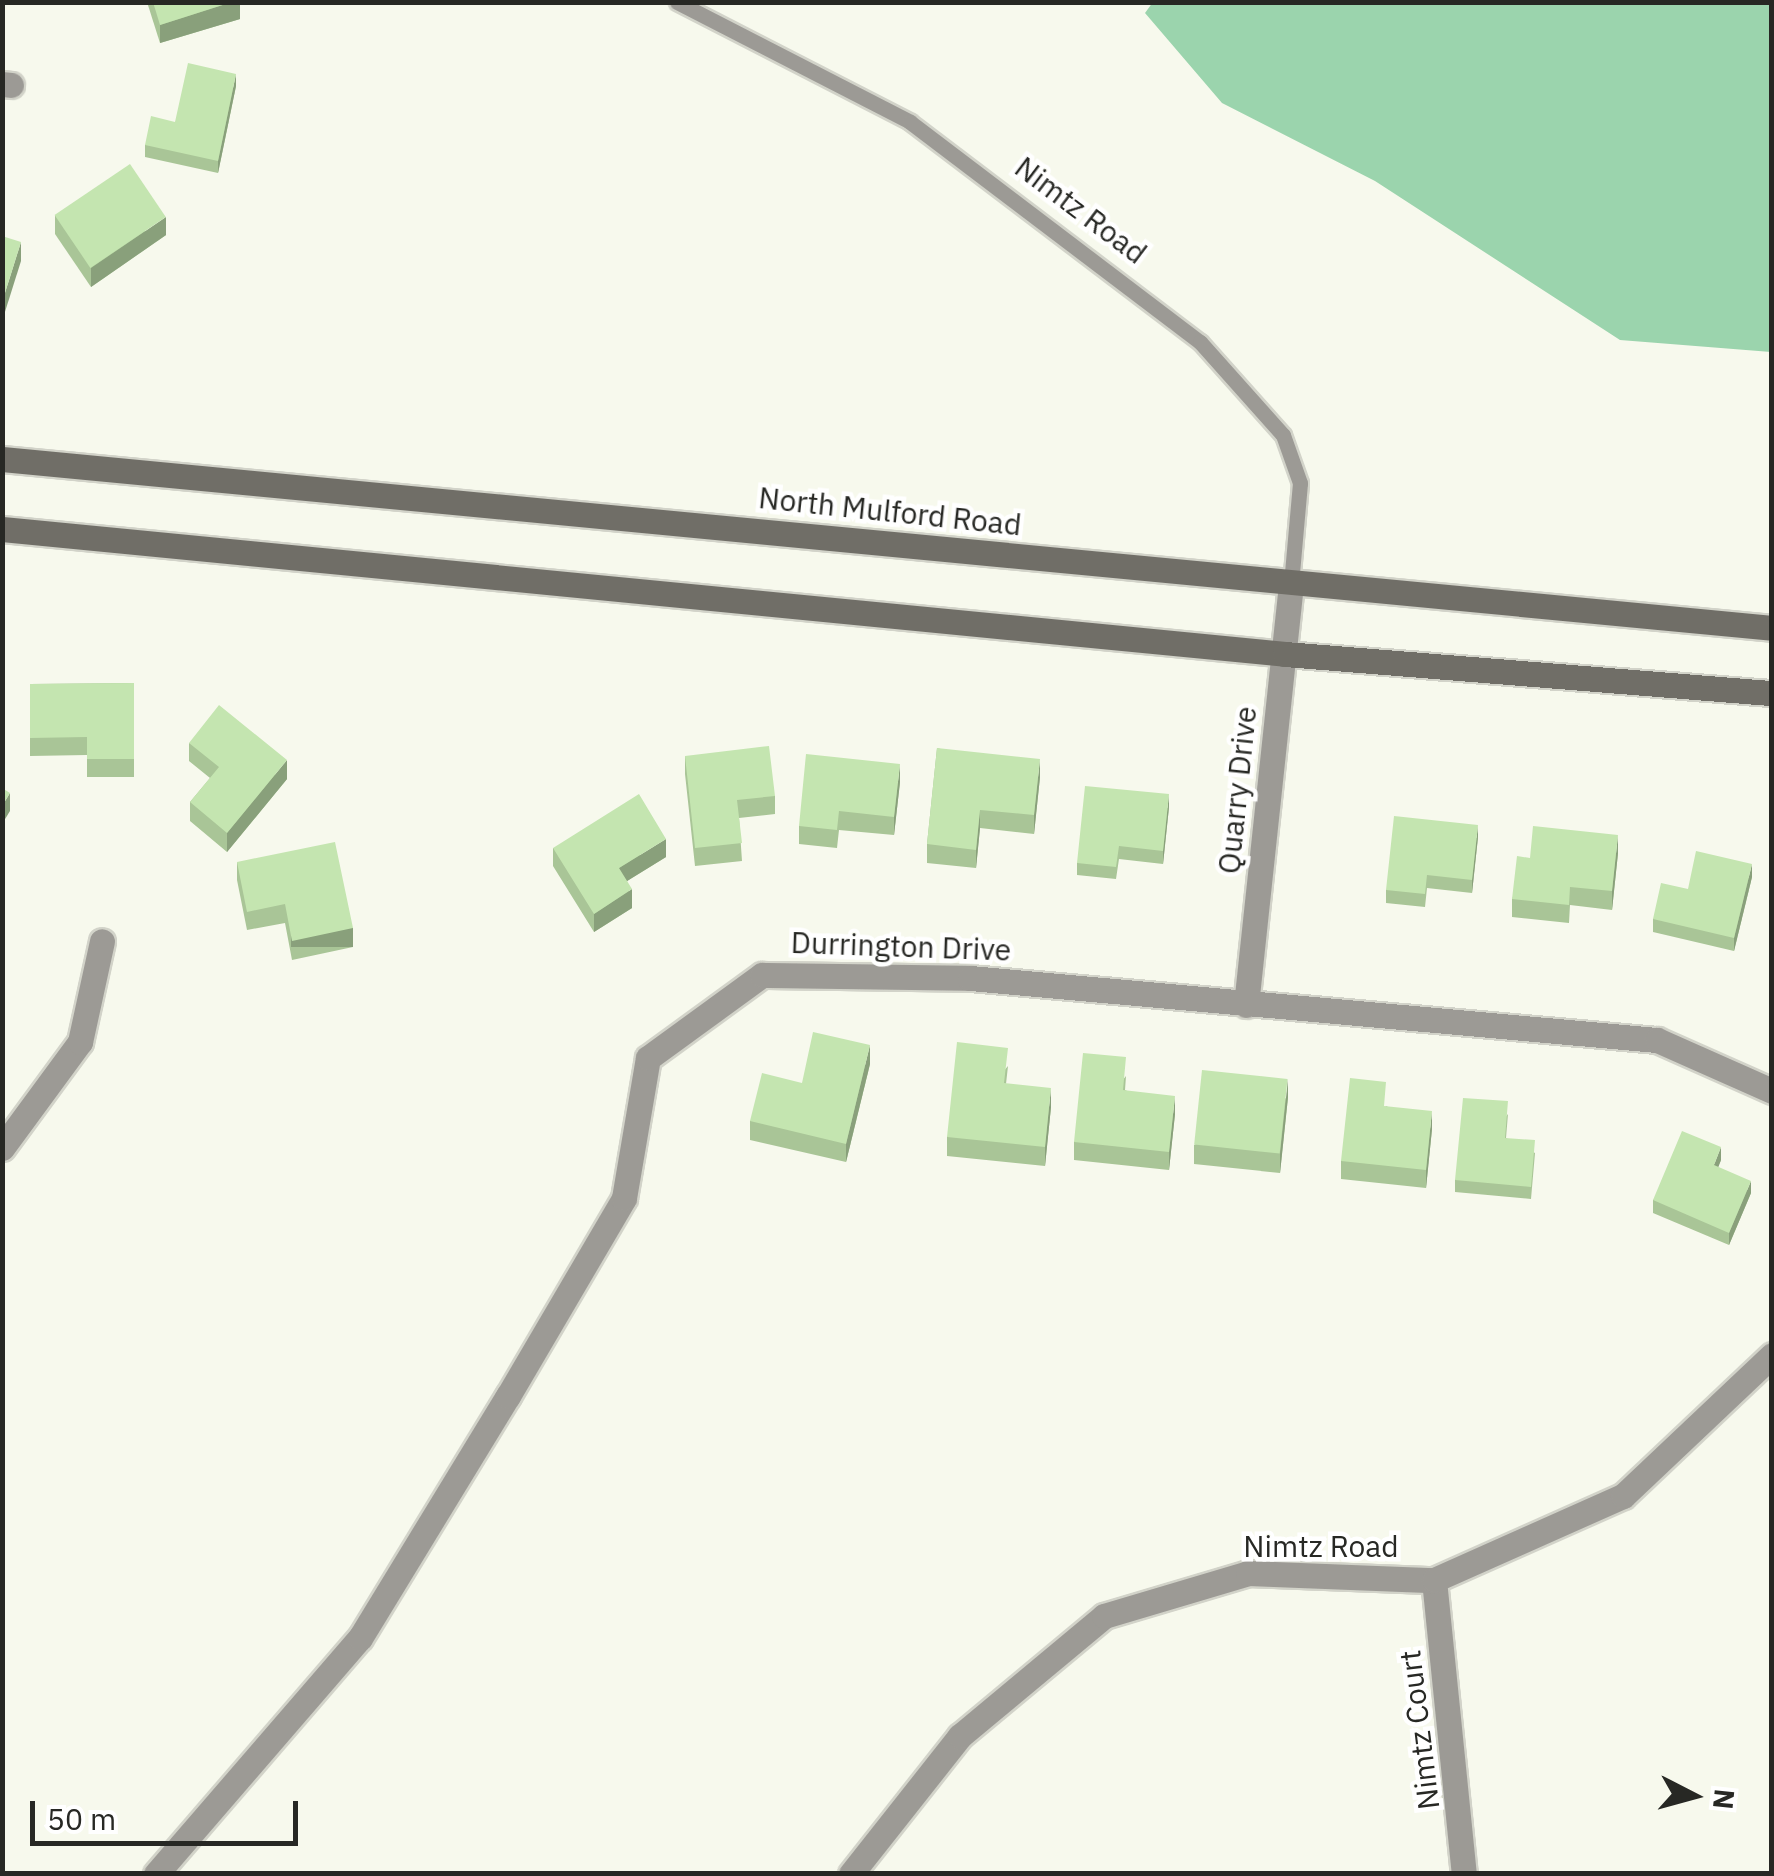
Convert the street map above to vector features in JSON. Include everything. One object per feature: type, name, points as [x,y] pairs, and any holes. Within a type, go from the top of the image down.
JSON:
[{"type":"street","name":"North Mulford Road","points":[[2,459],[1772,628]]},
{"type":"street","points":[[2,529],[1285,654],[1772,694]]},
{"type":"street","name":"Quarry Drive","points":[[1246,1005],[1291,583]]},
{"type":"street","points":[[2,1148],[80,1042],[102,941]]},
{"type":"street","name":"Durrington Drive","points":[[156,1874],[360,1638],[508,1396],[624,1198],[648,1058],[762,975],[970,978],[1657,1040],[1772,1092]]},
{"type":"street","name":"Nimtz Road","points":[[851,1874],[960,1736],[1104,1616],[1248,1573],[1434,1580],[1623,1496],[1772,1355]]},
{"type":"street","name":"Nimtz Court","points":[[1434,1580],[1464,1874]]},
{"type":"lane","name":"Nimtz Road","points":[[677,2],[910,122],[1200,342],[1284,435],[1300,483],[1291,583]]},
{"type":"shaded area","points":[[1153,2],[1771,3],[1771,352],[1620,340],[1375,181],[1222,103],[1145,13]]},
{"type":"building","points":[[153,2],[232,2],[160,25]]},
{"type":"building","points":[[188,63],[236,74],[218,161],[145,145],[151,116],[175,122]]},
{"type":"building","points":[[130,164],[166,217],[90,268],[55,215]]},
{"type":"building","points":[[2,236],[21,242],[4,296],[2,296]]},
{"type":"building","points":[[134,683],[134,759],[87,759],[87,737],[30,738],[30,684]]},
{"type":"building","points":[[219,705],[287,760],[227,833],[190,802],[219,767],[189,743]]},
{"type":"building","points":[[769,746],[775,796],[737,800],[742,843],[695,848],[685,756]]},
{"type":"building","points":[[937,748],[1040,759],[1034,815],[980,810],[976,850],[927,844]]},
{"type":"building","points":[[806,754],[900,764],[894,817],[839,811],[837,830],[799,826]]},
{"type":"building","points":[[1085,786],[1169,794],[1163,851],[1119,846],[1116,867],[1077,863]]},
{"type":"building","points":[[2,788],[10,793],[2,806]]},
{"type":"building","points":[[639,794],[666,839],[619,868],[632,889],[594,914],[553,848]]},
{"type":"building","points":[[1394,816],[1478,825],[1472,880],[1427,875],[1425,894],[1386,890]]},
{"type":"building","points":[[1533,826],[1618,835],[1612,891],[1570,887],[1569,905],[1512,899],[1517,856],[1530,858]]},
{"type":"building","points":[[335,842],[353,928],[292,941],[285,904],[247,912],[237,862]]},
{"type":"building","points":[[1696,851],[1752,864],[1734,938],[1653,919],[1661,883],[1688,889]]},
{"type":"building","points":[[813,1032],[870,1045],[846,1144],[750,1121],[762,1073],[802,1083]]},
{"type":"building","points":[[957,1042],[1008,1048],[1004,1083],[1051,1088],[1045,1147],[947,1137]]},
{"type":"building","points":[[1083,1053],[1126,1057],[1123,1090],[1175,1096],[1169,1152],[1074,1142]]},
{"type":"building","points":[[1202,1070],[1288,1079],[1280,1154],[1194,1145]]},
{"type":"building","points":[[1350,1078],[1386,1082],[1384,1106],[1432,1111],[1426,1170],[1341,1161]]},
{"type":"building","points":[[1463,1098],[1508,1101],[1505,1138],[1535,1140],[1531,1187],[1455,1180]]},
{"type":"building","points":[[1682,1131],[1721,1147],[1714,1165],[1751,1181],[1729,1233],[1653,1200]]}]
